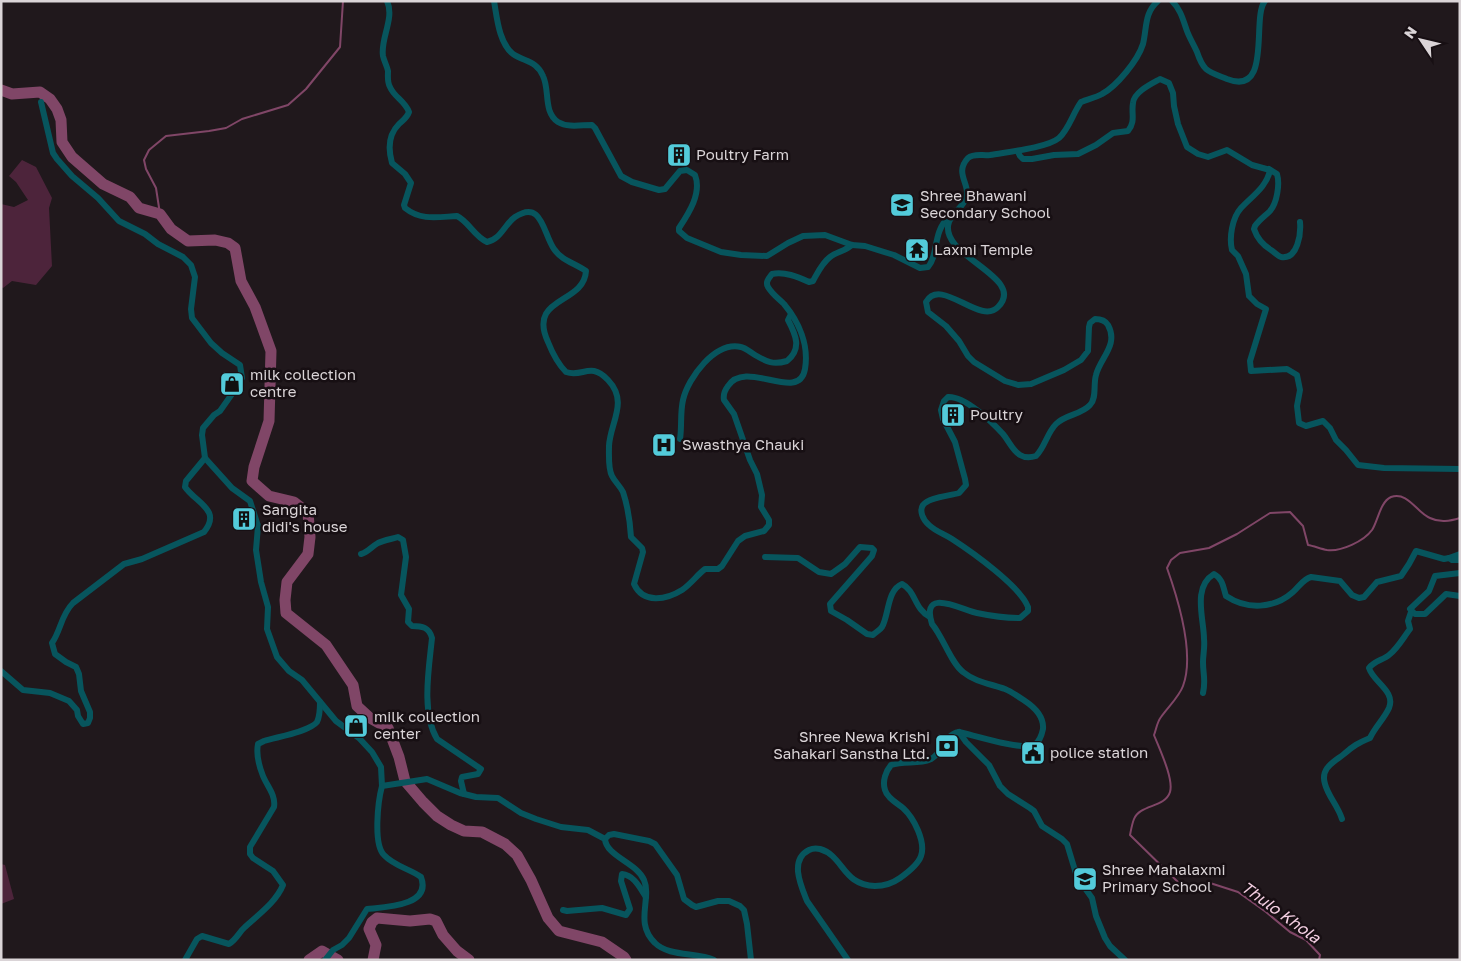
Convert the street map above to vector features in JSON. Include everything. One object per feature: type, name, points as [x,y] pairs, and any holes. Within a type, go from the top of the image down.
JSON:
[{"type":"street","points":[[387,1],[389,5],[383,57],[388,72],[389,86],[404,103],[409,112],[407,117],[394,130],[389,142],[392,163],[406,174],[411,183],[404,208],[416,215],[426,217],[442,218],[457,216],[469,225],[481,239],[487,242],[497,238],[515,218],[532,211],[541,220],[554,249],[566,261],[586,271],[586,280],[551,306],[542,323],[543,329],[550,347],[566,372],[571,374],[593,370],[602,375],[615,389],[618,399],[609,445],[611,473],[623,494],[630,517],[630,537],[644,552],[634,584],[644,596],[655,599],[682,590],[705,569],[718,569],[722,566],[738,541],[745,536],[764,531],[769,525],[769,520],[761,507],[762,495],[757,474],[750,460],[733,411],[723,398],[732,381],[740,377],[763,377],[776,382],[786,383],[796,382],[801,378],[805,366],[804,344],[800,326],[768,287],[767,282],[772,274],[777,273],[800,277],[809,282],[813,281],[825,261],[831,256],[844,252],[852,245]]},
{"type":"street","points":[[494,1],[498,22],[506,46],[515,55],[533,62],[538,67],[546,82],[548,105],[557,121],[564,125],[592,126],[595,128],[616,170],[627,180],[659,190],[665,189],[680,170],[687,170],[695,175],[697,186],[694,201],[679,231],[686,238],[721,252],[767,256],[803,236],[825,235],[852,245],[876,249],[894,255],[920,268],[928,267],[934,258],[936,240],[942,226],[954,213]]},
{"type":"street","points":[[848,960],[807,901],[799,879],[798,866],[806,852],[813,848],[819,848],[829,854],[857,882],[882,886],[897,880],[921,858],[921,842],[919,833],[910,816],[884,789],[885,775],[891,765],[926,761],[933,758],[945,740],[954,733],[959,732],[999,742],[1034,746],[1043,729],[1043,722],[1035,709],[1027,702],[1006,690],[972,678],[961,671],[932,624],[930,610],[938,602],[955,605],[976,613],[1013,618],[1020,618],[1028,610],[1021,594],[966,548],[928,524],[921,513],[922,506],[926,502],[959,493],[966,485],[955,442],[943,419],[941,410],[944,401],[948,397],[952,397],[967,404],[990,422],[1016,452],[1022,456],[1036,456],[1056,424],[1062,418],[1091,405],[1094,398],[1096,373],[1109,351],[1111,338],[1110,331],[1105,322],[1095,319],[1090,323],[1085,356],[1064,370],[1024,385],[1012,384],[974,362],[946,326],[928,312],[926,308],[928,299],[937,294],[989,312],[999,307],[1003,299],[1002,286],[998,281],[965,256],[954,243],[949,232],[948,225],[954,213],[967,196],[962,171],[970,157],[1018,152],[1057,140],[1080,102],[1101,95],[1113,86],[1138,56],[1143,42],[1147,16],[1158,1]]},
{"type":"street","points":[[1172,1],[1180,10],[1190,39],[1206,69],[1232,81],[1244,79],[1251,75],[1256,66],[1260,45],[1260,11],[1265,1]]},
{"type":"street","points":[[1018,152],[1023,159],[1032,160],[1054,155],[1078,154],[1096,145],[1113,133],[1128,131],[1133,121],[1132,103],[1135,97],[1160,79],[1169,83],[1172,87],[1178,124],[1189,149],[1204,156],[1226,150],[1252,165],[1267,168],[1277,174],[1278,183],[1272,209],[1255,226],[1254,231],[1263,245],[1282,257],[1293,252],[1300,235],[1300,222]]},
{"type":"street","points":[[41,102],[53,153],[72,176],[105,205],[119,221],[145,234],[158,244],[183,257],[192,265],[195,277],[190,309],[192,318],[211,343],[240,365],[242,378],[220,411],[203,428],[205,458],[232,488],[250,501],[258,526],[256,550],[261,582],[268,607],[267,629],[276,657],[289,672],[302,680],[336,721],[372,752],[381,767],[382,786],[378,817],[378,838],[381,851],[392,861],[422,877],[423,890],[414,900],[407,903],[367,909],[349,938],[326,958]]},
{"type":"street","points":[[1267,168],[1270,170],[1267,179],[1240,209],[1231,235],[1232,250],[1238,256],[1246,274],[1249,296],[1266,309],[1250,361],[1251,371],[1280,368],[1297,375],[1300,390],[1297,406],[1300,424],[1306,426],[1323,421],[1330,428],[1336,440],[1358,465],[1384,468],[1460,468]]},
{"type":"street","points":[[680,439],[683,400],[686,392],[708,358],[728,347],[736,347],[747,350],[772,364],[787,361],[793,357],[797,342],[788,320],[791,314]]},
{"type":"street","points":[[1,671],[23,690],[50,693],[69,701],[77,710],[80,721],[83,724],[88,723],[90,712],[81,692],[79,674],[76,667],[55,654],[52,647],[60,622],[67,609],[73,603],[124,564],[142,560],[204,532],[210,523],[209,512],[185,487],[186,480],[205,458]]},
{"type":"street","points":[[360,554],[367,552],[377,543],[398,537],[403,540],[406,558],[401,594],[409,609],[408,622],[412,626],[422,626],[430,633],[432,638],[427,683],[432,732],[437,739],[481,769],[478,774],[462,777],[464,794]]},
{"type":"street","points":[[765,558],[798,558],[819,572],[831,574],[845,564],[860,547],[872,548],[874,550],[872,556],[830,604],[831,611],[867,634],[873,635],[882,626],[895,590],[902,584],[910,590],[923,613],[930,617]]},
{"type":"street","points":[[1203,693],[1206,681],[1203,665],[1204,640],[1200,604],[1206,582],[1214,574],[1223,583],[1226,596],[1236,602],[1270,606],[1288,597],[1307,578],[1340,581],[1352,594],[1360,598],[1364,597],[1377,582],[1401,576],[1416,551],[1444,559],[1460,554]]},
{"type":"street","points":[[1449,558],[1460,560]]},
{"type":"street","points":[[1342,818],[1325,785],[1324,772],[1332,761],[1348,749],[1370,738],[1390,705],[1389,694],[1372,675],[1369,668],[1372,664],[1397,648],[1410,629],[1408,621],[1411,612],[1410,608],[1429,592],[1435,576],[1460,573]]},
{"type":"street","points":[[1411,612],[1417,615],[1425,614],[1446,594],[1460,596]]},
{"type":"street","points":[[185,960],[197,939],[202,936],[229,944],[235,941],[244,928],[262,913],[281,890],[283,885],[273,871],[250,854],[253,840],[274,807],[275,801],[263,776],[257,750],[258,744],[309,728],[316,722],[320,713],[320,702]]},
{"type":"street","points":[[959,732],[966,742],[989,765],[1000,786],[1008,794],[1034,811],[1042,826],[1062,838],[1067,844],[1077,876],[1092,898],[1099,926],[1119,960]]},
{"type":"street","points":[[382,786],[427,779],[464,794],[476,797],[498,798],[522,813],[536,819],[562,827],[588,830],[605,840]]},
{"type":"street","points":[[714,960],[676,952],[656,944],[650,937],[644,916],[647,891],[643,877],[636,868],[606,846],[605,840],[608,835],[614,834],[655,844],[677,875],[684,899],[692,905],[696,907],[718,901],[729,901],[740,906],[744,910],[747,924],[751,960]]},
{"type":"street","points":[[563,910],[602,908],[626,915],[630,909],[622,881],[622,874],[632,878],[646,897]]},
{"type":"street","points":[[1110,946],[1125,960]]},
{"type":"shaded area","points":[[22,160],[36,167],[52,198],[49,208],[52,266],[36,285],[12,281],[3,288],[1,287],[1,204],[14,207],[28,200],[16,182],[9,176]]},
{"type":"shaded area","points":[[1,864],[5,865],[14,899],[1,904]]},
{"type":"waterway","points":[[160,214],[156,188],[146,169],[144,160],[149,150],[166,136],[226,128],[242,119],[288,105],[306,89],[340,47],[343,1]]},
{"type":"waterway","points":[[1,90],[12,94],[40,92],[50,99],[57,109],[61,120],[62,142],[72,157],[103,184],[130,197],[139,208],[160,214],[171,229],[188,241],[215,240],[228,243],[235,248],[241,281],[255,307],[271,351],[269,421],[254,467],[252,481],[269,496],[294,502],[308,513],[310,537],[308,554],[287,582],[286,613],[326,645],[353,685],[357,706],[370,718],[388,728],[399,757],[405,781],[423,802],[437,816],[451,825],[464,831],[482,832],[505,844],[517,855],[531,880],[548,918],[559,931],[602,942],[626,960]]},
{"type":"waterway","name":"Thulo Khola","points":[[1319,960],[1320,955],[1306,940],[1290,932],[1238,892],[1210,883],[1196,886],[1181,885],[1130,835],[1133,821],[1137,814],[1163,801],[1170,792],[1171,786],[1168,772],[1154,735],[1160,719],[1183,686],[1187,658],[1184,627],[1167,568],[1171,560],[1180,553],[1209,548],[1237,534],[1270,513],[1290,512],[1303,526],[1308,545],[1325,550],[1339,549],[1352,545],[1364,538],[1372,530],[1384,503],[1391,497],[1402,497],[1434,520],[1445,521],[1460,518]]},
{"type":"waterway","points":[[373,960],[376,945],[369,929],[372,922],[377,918],[410,921],[430,919],[436,921],[443,935],[457,951],[469,960]]},
{"type":"waterway","points":[[309,960],[322,951],[338,960]]},
{"type":"place","name":"Poultry Farm","points":[[679,155]]},
{"type":"place","name":"Shree Bhawani Secondary School","points":[[902,205]]},
{"type":"place","name":"Laxmi Temple","points":[[917,250]]},
{"type":"place","name":"milk collection centre","points":[[232,384]]},
{"type":"place","name":"Poultry","points":[[953,415]]},
{"type":"place","name":"Swasthya Chauki","points":[[664,445]]},
{"type":"place","name":"Sangita didi's house","points":[[244,519]]},
{"type":"place","name":"milk collection center","points":[[356,726]]},
{"type":"place","name":"Shree Newa Krishi Sahakari Sanstha Ltd.","points":[[947,746]]},
{"type":"place","name":"police station","points":[[1033,753]]},
{"type":"place","name":"Shree Mahalaxmi Primary School","points":[[1085,879]]}]
